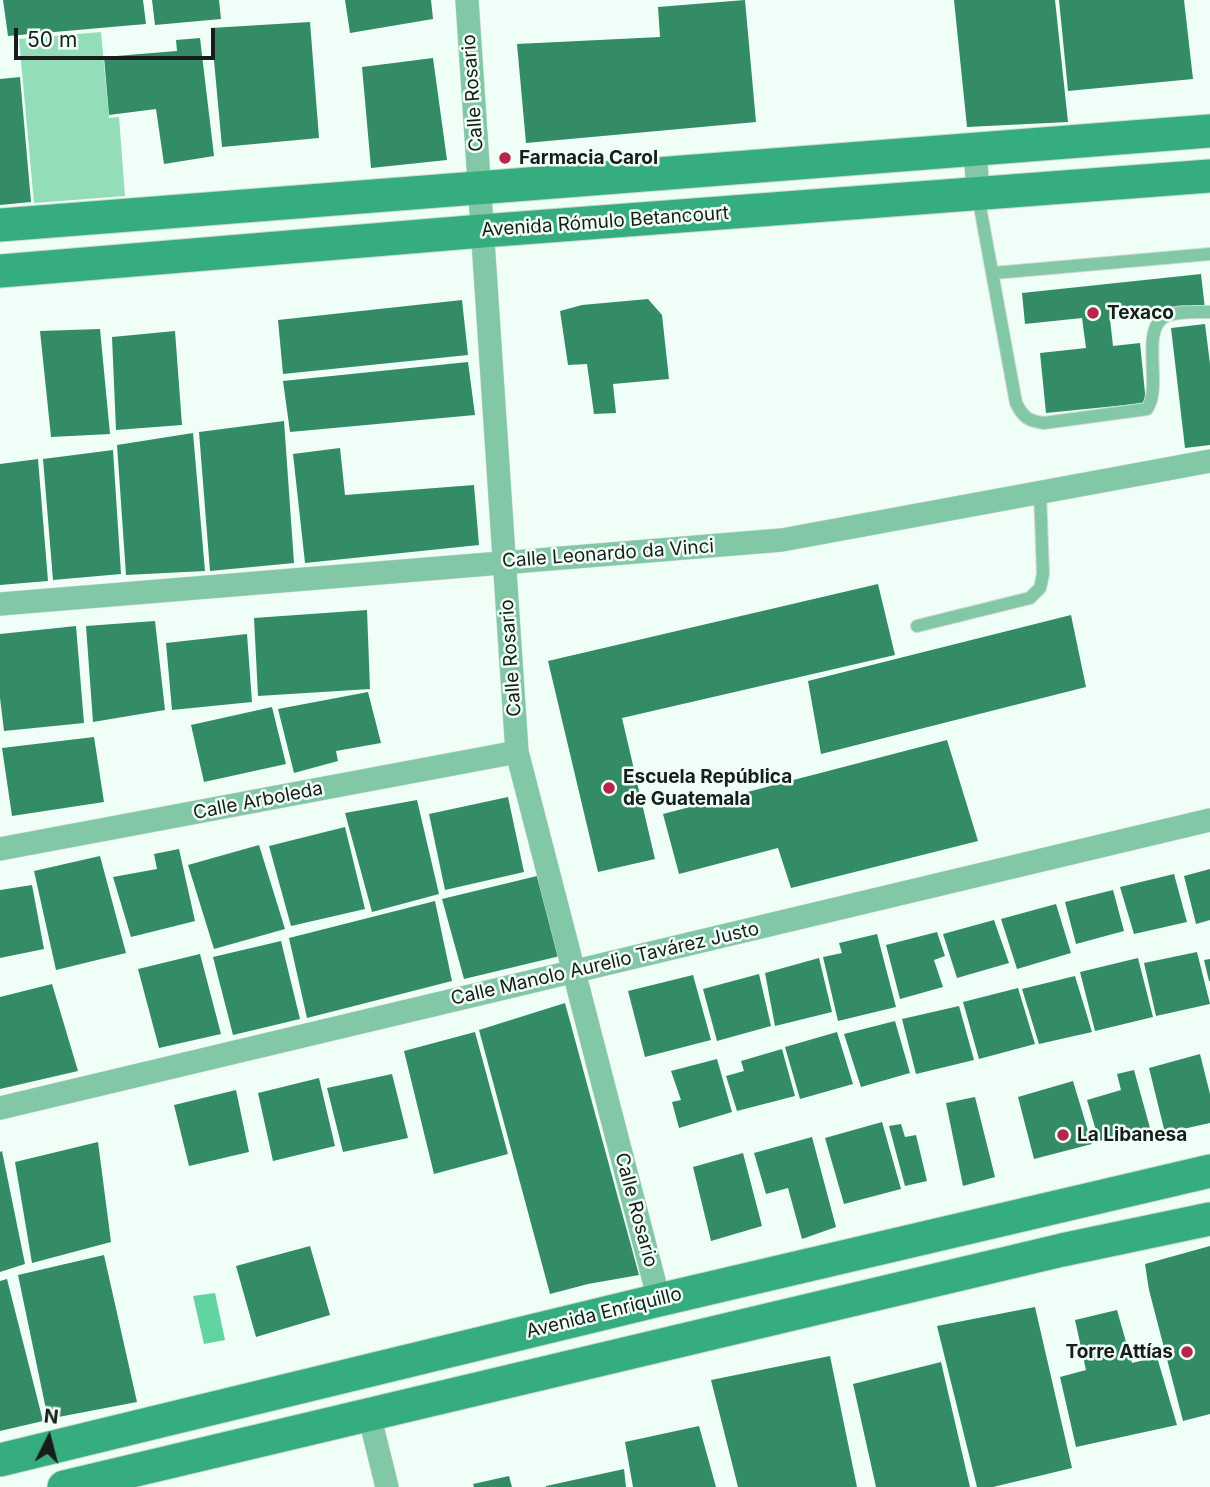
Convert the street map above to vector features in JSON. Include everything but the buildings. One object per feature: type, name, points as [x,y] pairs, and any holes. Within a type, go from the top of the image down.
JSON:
[{"type":"main road","points":[[0,225],[1210,131]]},
{"type":"main road","name":"Avenida Rómulo Betancourt","points":[[0,271],[1210,176]]},
{"type":"main road","name":"Avenida Enriquillo","points":[[0,1460],[659,1300],[1210,1171]]},
{"type":"main road","points":[[1050,1209],[1062,1250]]},
{"type":"main road","points":[[64,1487],[1062,1250],[1210,1219]]},
{"type":"street","name":"Calle Rosario","points":[[467,0],[517,752],[659,1300]]},
{"type":"street","points":[[975,148],[978,193]]},
{"type":"street","name":"Calle Leonardo da Vinci","points":[[0,604],[782,540],[1210,461]]},
{"type":"street","name":"Calle Arboleda","points":[[0,849],[517,752]]},
{"type":"street","name":"Calle Manolo Aurelio Tavárez Justo","points":[[0,1108],[1210,820]]},
{"type":"street","points":[[369,1414],[387,1487]]},
{"type":"lane","points":[[978,193],[1016,403],[1022,415],[1032,421],[1044,423],[1147,410],[1153,392],[1153,339],[1157,323],[1163,317],[1173,314],[1210,312]]},
{"type":"lane","points":[[994,273],[1210,254]]},
{"type":"lane","points":[[917,626],[1030,598],[1040,589],[1043,574],[1040,492]]},
{"type":"shaded area","points":[[101,32],[109,118],[119,117],[125,196],[34,203],[19,39]]},
{"type":"shaded area","points":[[215,1293],[225,1340],[204,1344],[193,1296]]},
{"type":"place","name":"Farmacia Carol","points":[[505,158]]},
{"type":"place","name":"Texaco","points":[[1093,313]]},
{"type":"place","name":"Escuela República de Guatemala","points":[[609,788]]},
{"type":"place","name":"La Libanesa","points":[[1063,1135]]},
{"type":"place","name":"Torre Attías","points":[[1187,1352]]}]
